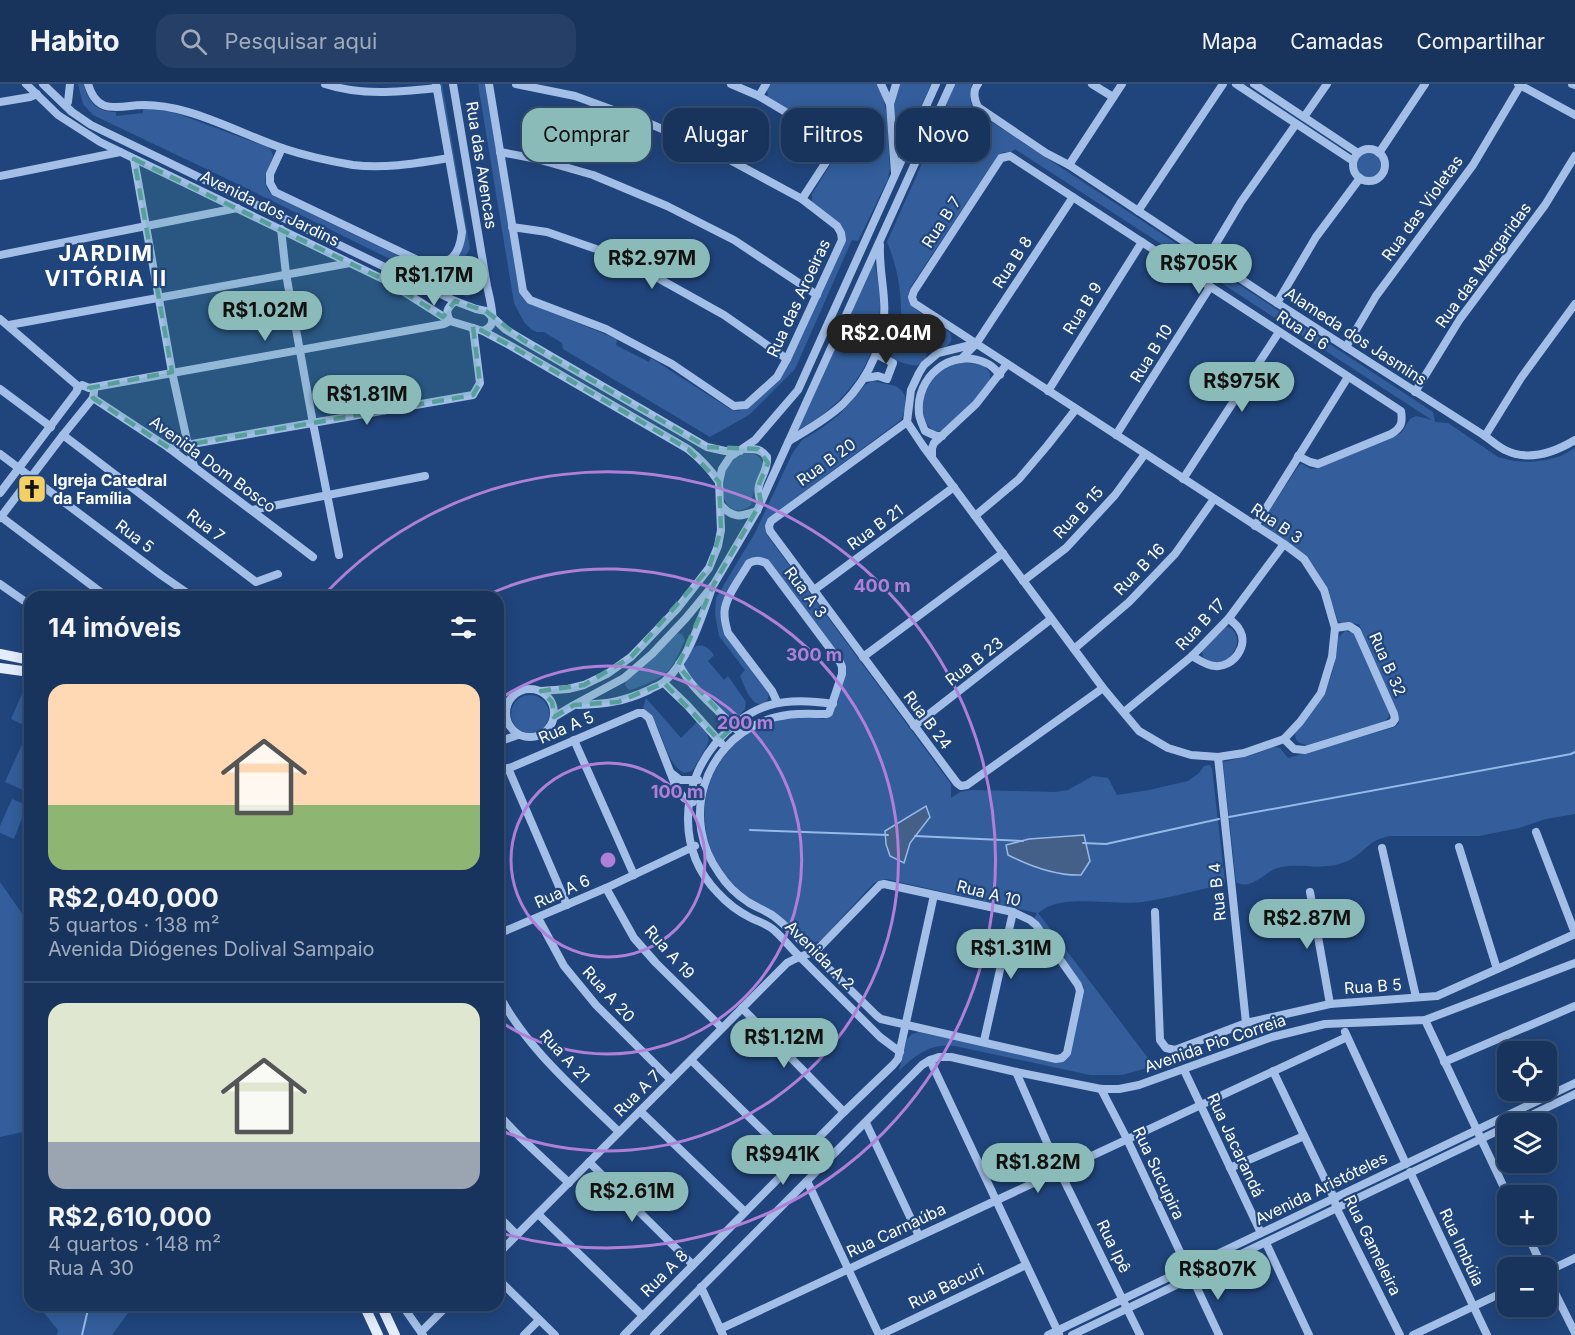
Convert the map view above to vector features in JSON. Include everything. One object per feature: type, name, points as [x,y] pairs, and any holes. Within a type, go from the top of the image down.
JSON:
[{"type":"main road","points":[[0,654],[24,659]]},
{"type":"main road","points":[[0,668],[24,671]]},
{"type":"main road","points":[[367,1311],[378,1335]]},
{"type":"main road","points":[[384,1311],[394,1335]]},
{"type":"street","name":"Avenida dos Jardins","points":[[26,84],[66,121],[100,142],[350,262],[387,281],[450,321],[483,331],[511,346],[688,449],[712,470],[719,482]]},
{"type":"street","name":"Avenida dos Jardins","points":[[43,84],[72,112],[92,125],[455,301],[486,311],[505,329],[522,340],[707,447],[725,452],[742,450]]},
{"type":"street","points":[[65,105],[68,102],[70,84]]},
{"type":"street","points":[[88,84],[94,99],[102,105],[115,108],[142,104],[162,105],[185,111],[282,148],[321,159],[356,165],[403,165],[449,158]]},
{"type":"street","points":[[325,84],[361,92],[394,93],[436,86]]},
{"type":"street","name":"Rua das Avencas","points":[[453,84],[491,317]]},
{"type":"street","points":[[489,84],[513,227],[547,232],[599,250],[656,277],[724,315],[787,359]]},
{"type":"street","points":[[516,84],[575,96],[646,122],[717,153],[802,200],[832,153],[832,143],[829,138],[759,96],[731,84]]},
{"type":"street","points":[[759,96],[766,84]]},
{"type":"street","points":[[881,84],[890,104],[895,175]]},
{"type":"street","points":[[890,104],[896,84]]},
{"type":"street","points":[[541,691],[552,702],[554,717],[552,725],[547,731],[533,738],[518,735],[508,725],[505,711],[512,697],[525,689],[568,690],[607,674],[631,657],[662,626],[709,568],[720,538],[719,482],[722,470],[730,457],[755,440],[798,390],[936,84]]},
{"type":"street","points":[[574,705],[618,702],[636,696],[664,683],[679,664],[694,636],[714,584],[759,506],[951,84]]},
{"type":"street","name":"Alameda dos Jasmins","points":[[978,84],[975,88],[974,99],[978,107],[1506,451],[1524,455],[1546,454],[1575,440]]},
{"type":"street","points":[[1092,84],[1113,97]]},
{"type":"street","points":[[1069,165],[1122,84]]},
{"type":"street","points":[[1138,211],[1223,84]]},
{"type":"street","points":[[1236,84],[1353,161]]},
{"type":"street","points":[[1254,84],[1358,153]]},
{"type":"street","points":[[1304,117],[1327,84]]},
{"type":"street","points":[[1378,153],[1425,84]]},
{"type":"street","points":[[1519,85],[1575,115]]},
{"type":"street","name":"Rua das Violetas","points":[[1346,347],[1376,296],[1473,165],[1519,85]]},
{"type":"street","name":"Rua das Avencas","points":[[282,148],[270,174],[270,183],[275,192],[426,264],[440,264],[452,259],[460,245],[462,232],[436,86]]},
{"type":"street","points":[[0,102],[37,94]]},
{"type":"street","points":[[1208,257],[1241,202],[1296,124]]},
{"type":"street","points":[[1368,149],[1378,153],[1385,165],[1382,174],[1369,181],[1360,178],[1354,171],[1353,161],[1358,153],[1368,149]]},
{"type":"street","points":[[0,176],[121,152]]},
{"type":"street","points":[[500,152],[537,159],[593,175],[667,206],[734,240],[817,295]]},
{"type":"street","name":"Rua B 6","points":[[1001,158],[1010,156],[1401,411],[1400,428],[1391,434],[1318,464],[1298,456]]},
{"type":"street","name":"Rua das Margaridas","points":[[1415,392],[1460,319],[1545,205],[1575,156]]},
{"type":"street","name":"Rua B 7","points":[[914,303],[912,297],[914,291],[1001,158]]},
{"type":"street","points":[[134,159],[172,372],[194,466]]},
{"type":"street","points":[[1277,303],[1316,237],[1360,178]]},
{"type":"street","name":"Rua B 8","points":[[961,359],[976,344],[1073,197]]},
{"type":"street","name":"Rua das Aroeiras","points":[[513,227],[523,291],[530,300],[606,329],[672,364],[734,406],[746,405],[777,377],[842,240],[837,226],[802,200]]},
{"type":"street","points":[[0,255],[237,208]]},
{"type":"street","points":[[281,229],[286,274],[339,555]]},
{"type":"street","points":[[789,441],[843,405],[865,378],[876,354],[884,326],[885,300],[879,254],[880,238]]},
{"type":"street","name":"Rua B 9","points":[[1048,391],[1142,242]]},
{"type":"street","points":[[9,325],[350,262]]},
{"type":"street","points":[[476,309],[484,300],[487,286]]},
{"type":"street","name":"Rua B 10","points":[[1116,435],[1210,287]]},
{"type":"street","points":[[89,388],[444,324],[450,321],[446,314],[447,310],[455,301]]},
{"type":"street","name":"Rua B 3","points":[[907,422],[1103,688],[1140,730],[1168,748],[1191,755],[1218,757],[1244,753],[1284,739],[1300,722],[1321,693],[1332,657],[1335,628],[1324,590],[1304,559],[914,303]]},
{"type":"street","points":[[1485,436],[1521,378],[1575,304]]},
{"type":"street","points":[[483,331],[490,327],[491,317]]},
{"type":"street","name":"Avenida Dom Bosco","points":[[0,319],[78,389],[80,396],[92,399],[169,448],[313,557]]},
{"type":"street","points":[[169,448],[473,394],[480,383],[473,328]]},
{"type":"street","points":[[1183,479],[1280,332]]},
{"type":"street","points":[[907,422],[910,390],[924,365],[938,353],[976,344]]},
{"type":"street","points":[[865,378],[878,376],[887,379],[893,363],[876,354]]},
{"type":"street","points":[[942,436],[925,431],[919,414],[920,397],[928,376],[947,362],[961,359],[985,362],[1000,375]]},
{"type":"street","points":[[932,457],[933,446],[976,405],[1007,364]]},
{"type":"street","points":[[1255,526],[1348,377]]},
{"type":"street","points":[[0,493],[78,389],[82,385],[93,391],[92,399],[0,517],[98,591]]},
{"type":"street","points":[[0,389],[51,427]]},
{"type":"street","points":[[975,516],[1018,479],[1076,409]]},
{"type":"street","name":"Rua B 20","points":[[770,531],[771,521],[907,422]]},
{"type":"street","name":"Rua 7","points":[[63,435],[256,582],[278,574]]},
{"type":"street","points":[[742,450],[758,449],[767,457],[766,468],[758,487],[759,506]]},
{"type":"street","name":"Rua 5","points":[[0,454],[184,591]]},
{"type":"street","name":"Rua B 15","points":[[1023,581],[1066,548],[1115,495],[1145,454]]},
{"type":"street","points":[[252,510],[425,476]]},
{"type":"street","name":"Rua B 21","points":[[814,590],[954,488]]},
{"type":"street","name":"Rua B 16","points":[[1074,649],[1129,602],[1175,554],[1214,499]]},
{"type":"street","points":[[720,503],[727,512],[742,516],[759,506]]},
{"type":"street","name":"Rua B 24","points":[[770,531],[961,786],[968,785],[1103,688]]},
{"type":"street","name":"Rua B 17","points":[[1124,712],[1192,656],[1228,618],[1284,544]]},
{"type":"street","points":[[863,657],[1003,553]]},
{"type":"street","name":"Rua A 3","points":[[777,702],[772,691],[728,633],[725,621],[725,608],[729,596],[748,563],[754,561],[766,564],[840,662],[843,668],[842,674],[833,704]]},
{"type":"street","points":[[0,584],[24,601]]},
{"type":"street","points":[[554,717],[624,678],[652,654],[714,584]]},
{"type":"street","points":[[1192,656],[1214,667],[1224,666],[1233,661],[1241,646],[1242,638],[1240,630],[1228,618]]},
{"type":"street","name":"Rua B 23","points":[[914,726],[1051,619]]},
{"type":"street","name":"Rua B 32","points":[[1284,739],[1294,749],[1305,750],[1392,723],[1395,719],[1357,631],[1348,626],[1335,628]]},
{"type":"street","points":[[679,664],[700,694],[740,735]]},
{"type":"street","points":[[664,683],[726,748]]},
{"type":"street","points":[[687,705],[700,694]]},
{"type":"street","name":"Avenida A 2","points":[[900,1052],[880,1037],[773,930],[735,908],[718,894],[696,863],[688,827],[695,779],[710,751],[719,740],[754,710],[777,702],[808,701],[833,704],[831,711],[826,714],[804,713],[776,717],[762,722],[740,735],[715,762],[705,782],[700,803],[700,823],[703,843],[710,859],[726,883],[748,902],[773,916],[881,1019],[1056,1059],[1062,1058]]},
{"type":"street","name":"Rua A 5","points":[[504,770],[638,713],[647,715],[671,773]]},
{"type":"street","points":[[504,740],[518,735]]},
{"type":"street","points":[[574,740],[634,875]]},
{"type":"street","name":"Rua B 4","points":[[1218,757],[1246,1023]]},
{"type":"street","points":[[508,768],[567,905]]},
{"type":"street","points":[[671,773],[680,780],[695,779],[705,782]]},
{"type":"street","points":[[671,773],[675,787],[680,794],[690,801],[700,803]]},
{"type":"street","points":[[1536,832],[1575,933]]},
{"type":"street","name":"Rua A 6","points":[[504,930],[538,918],[703,843]]},
{"type":"street","points":[[1460,847],[1497,969]]},
{"type":"street","points":[[1382,848],[1416,997]]},
{"type":"street","name":"Rua A 10","points":[[812,952],[818,949],[880,885],[884,884],[1013,912],[1036,925],[1078,985],[1080,991],[1067,1053],[1062,1058]]},
{"type":"street","name":"Rua A 19","points":[[606,888],[634,938],[722,1028]]},
{"type":"street","points":[[1310,892],[1330,1004]]},
{"type":"street","points":[[900,1052],[934,895]]},
{"type":"street","points":[[984,1041],[1013,912]]},
{"type":"street","name":"Rua B 5","points":[[1155,912],[1160,1040],[1166,1048],[1175,1050],[1246,1023],[1330,1004],[1437,996],[1575,933]]},
{"type":"street","name":"Rua A 20","points":[[538,918],[564,966],[596,1005],[671,1080]]},
{"type":"street","name":"Rua A 7","points":[[504,1248],[787,963],[812,952]]},
{"type":"street","name":"Avenida Pio Correia","points":[[930,1060],[951,1057],[1101,1089],[1119,1089],[1184,1070],[1272,1037],[1325,1024],[1425,1020],[1575,963]]},
{"type":"street","name":"Rua A 21","points":[[504,1005],[542,1056],[619,1132]]},
{"type":"street","points":[[1444,1062],[1575,1006]]},
{"type":"street","points":[[742,1008],[844,1112]]},
{"type":"street","points":[[1425,1020],[1503,1185]]},
{"type":"street","name":"Rua Imbúia","points":[[1341,1024],[1487,1335]]},
{"type":"street","name":"Rua Carnaúba","points":[[721,1332],[848,1269],[1347,1037]]},
{"type":"street","name":"Rua A 8","points":[[624,1335],[893,1065],[900,1052]]},
{"type":"street","points":[[691,1060],[795,1162]]},
{"type":"street","points":[[654,1335],[921,1065],[930,1060],[1058,1333]]},
{"type":"street","name":"Rua Jacarandá","points":[[1184,1070],[1261,1233]]},
{"type":"street","name":"Rua Gameleira","points":[[1273,1071],[1400,1335]]},
{"type":"street","name":"Rua Ipê","points":[[1016,1072],[1059,1170],[1140,1335]]},
{"type":"street","name":"Avenida Aristóteles","points":[[1072,1335],[1187,1269],[1261,1233],[1335,1203],[1478,1134],[1575,1083]]},
{"type":"street","name":"Rua Sucupira","points":[[1101,1089],[1127,1138],[1219,1335]]},
{"type":"street","points":[[1536,1113],[1575,1094]]},
{"type":"street","points":[[640,1111],[745,1212]]},
{"type":"street","points":[[504,1120],[569,1183]]},
{"type":"street","points":[[866,1123],[919,1236]]},
{"type":"street","name":"Avenida Aristóteles","points":[[1478,1134],[1497,1129]]},
{"type":"street","points":[[1230,1168],[1304,1136]]},
{"type":"street","points":[[590,1162],[693,1265]]},
{"type":"street","points":[[807,1181],[879,1335]]},
{"type":"street","name":"Avenida Aristóteles","points":[[1048,1335],[1058,1333],[1192,1278],[1266,1242],[1335,1203]]},
{"type":"street","points":[[538,1214],[643,1316]]},
{"type":"street","points":[[504,1222],[517,1235]]},
{"type":"street","points":[[1266,1242],[1309,1335]]},
{"type":"street","points":[[1557,1267],[1575,1258]]},
{"type":"street","name":"Rua Bacuri","points":[[879,1335],[1026,1265]]},
{"type":"street","points":[[504,1285],[555,1335]]},
{"type":"street","points":[[701,1287],[721,1332]]},
{"type":"street","points":[[1413,1335],[1497,1295]]},
{"type":"street","points":[[1557,1296],[1575,1333]]},
{"type":"street","points":[[406,1311],[422,1334],[443,1311]]},
{"type":"street","points":[[524,1335],[539,1320]]},
{"type":"highlighted area","points":[[134,159],[387,281],[443,317],[455,301],[486,311],[523,340],[707,447],[758,449],[768,463],[758,487],[761,502],[714,584],[678,666],[733,727],[719,740],[664,683],[618,702],[574,705],[554,717],[552,702],[541,691],[584,685],[631,657],[709,568],[721,530],[719,482],[688,449],[511,346],[473,326],[480,383],[473,395],[169,448],[93,398],[89,388],[172,372]]},
{"type":"shaded area","points":[[78,84],[84,84],[94,105],[110,112],[116,112],[116,116],[143,113],[143,109],[176,113],[267,147],[273,155],[265,180],[272,195],[424,268],[436,269],[455,260],[462,250],[438,84],[442,84],[470,249],[466,255],[471,277],[476,281],[477,291],[467,297],[93,115],[83,104]]},
{"type":"shaded area","points":[[478,84],[485,84],[518,285],[520,293],[528,303],[617,339],[616,345],[649,362],[651,358],[730,409],[738,411],[747,408],[779,378],[845,242],[812,202],[812,194],[832,162],[884,162],[884,108],[785,108],[768,97],[769,84],[877,84],[886,113],[890,168],[888,179],[858,241],[852,240],[795,369],[749,415],[710,437],[563,349],[562,343],[544,332],[532,330],[524,322],[514,303]]},
{"type":"shaded area","points":[[899,84],[931,84],[920,108],[896,108],[896,147],[893,111]]},
{"type":"shaded area","points":[[955,84],[972,84],[970,98],[974,108],[951,108],[946,105]]},
{"type":"shaded area","points":[[990,121],[1433,412],[1435,422],[1448,423],[1498,457],[1514,461],[1546,460],[1561,456],[1575,448],[1575,814],[1479,836],[1390,836],[1377,840],[1352,859],[1342,863],[1326,866],[1285,866],[1272,870],[1252,883],[1236,882],[1223,762],[1274,747],[1280,748],[1288,758],[1395,727],[1399,723],[1359,624],[1338,621],[1324,585],[1312,564],[1263,526],[1264,519],[1299,465],[1302,464],[1311,469],[1319,468],[1401,433],[1410,419],[1416,416],[1432,420],[1015,149],[998,155],[910,288],[908,297],[912,307],[950,333],[950,343],[945,347],[937,346],[919,331],[901,322],[898,281],[887,242],[923,162],[990,162]]},
{"type":"shaded area","points":[[1364,153],[1374,153],[1381,160],[1381,170],[1374,177],[1364,177],[1357,170],[1357,160]]},
{"type":"shaded area","points":[[874,260],[880,305],[874,345],[866,363],[857,380],[831,408],[798,430]]},
{"type":"shaded area","points":[[893,332],[920,343],[927,350],[926,360],[919,365],[911,365],[886,355],[883,342]]},
{"type":"shaded area","points":[[961,363],[981,365],[990,373],[990,381],[968,408],[942,431],[936,432],[927,424],[922,412],[924,392],[943,369]]},
{"type":"shaded area","points":[[872,381],[896,386],[902,391],[905,396],[905,410],[901,420],[770,517],[766,529],[767,535],[951,784],[951,798],[960,792],[971,790],[1055,792],[1068,790],[1093,776],[1108,778],[1117,795],[1188,781],[1204,766],[1210,765],[1212,768],[1225,883],[1143,902],[1059,903],[1038,913],[1154,1066],[1122,1075],[1090,1075],[955,1046],[938,1046],[924,1051],[899,1071],[907,1039],[919,1032],[1058,1062],[1070,1055],[1084,987],[1034,919],[1037,913],[886,879],[874,883],[820,941],[810,943],[747,896],[721,870],[715,859],[710,847],[705,820],[707,794],[715,770],[730,750],[748,733],[771,722],[797,717],[824,719],[829,715],[844,674],[768,560],[748,559],[723,622],[769,693],[765,703],[757,703],[748,693],[740,676],[745,670],[719,636],[715,614],[716,598],[755,533],[792,454],[802,440],[840,414],[865,385]],"holes":[[[926,806],[930,817],[910,843],[904,863],[885,831]]]},
{"type":"shaded area","points":[[745,453],[752,453],[761,458],[762,474],[755,487],[751,505],[741,510],[732,509],[722,494],[722,483],[725,471],[733,461]]},
{"type":"shaded area","points":[[1226,627],[1231,628],[1237,637],[1234,651],[1224,663],[1208,662],[1203,657],[1202,651]]},
{"type":"shaded area","points":[[1345,631],[1354,633],[1389,716],[1385,721],[1307,745],[1302,744],[1298,742],[1295,733],[1326,690],[1337,653],[1338,638]]},
{"type":"shaded area","points":[[676,633],[682,634],[685,640],[675,661],[666,673],[660,678],[631,690],[628,689],[625,685],[626,681]]},
{"type":"shaded area","points":[[696,646],[704,646],[714,655],[708,661],[724,680],[728,676],[746,702],[745,709],[738,717],[729,718],[686,674],[684,665],[689,652]]},
{"type":"shaded area","points":[[22,694],[24,695],[24,725],[11,719]]},
{"type":"shaded area","points":[[530,695],[543,701],[549,714],[543,727],[530,733],[517,727],[511,714],[517,701]]},
{"type":"shaded area","points":[[646,698],[681,738],[697,722],[706,732],[708,743],[692,771],[684,773],[672,761],[655,722],[643,708]]},
{"type":"shaded area","points":[[24,740],[24,790],[5,782]]},
{"type":"shaded area","points":[[12,799],[24,804],[24,813],[14,839],[0,833],[0,826]]},
{"type":"shaded area","points":[[926,806],[930,817],[910,843],[904,863],[890,856],[885,831]]},
{"type":"shaded area","points":[[1084,835],[1090,861],[1081,875],[1043,870],[1025,863],[1008,855],[1006,845],[1029,839]]},
{"type":"shaded area","points":[[0,882],[24,916],[24,1142],[23,1132],[0,1137]]},
{"type":"shaded area","points":[[42,1311],[130,1311],[112,1335],[57,1335],[58,1330]]},
{"type":"waterway","points":[[1229,817],[1575,752]]},
{"type":"waterway","points":[[1083,843],[1106,844],[1219,819]]},
{"type":"waterway","points":[[750,830],[888,835]]},
{"type":"waterway","points":[[915,836],[1023,841]]},
{"type":"waterway","points":[[82,1335],[88,1311]]},
{"type":"place","name":"Igreja Catedral da Família","points":[[32,489]]},
{"type":"district","name":"JARDIM VITÓRIA II","points":[[106,266]]}]
